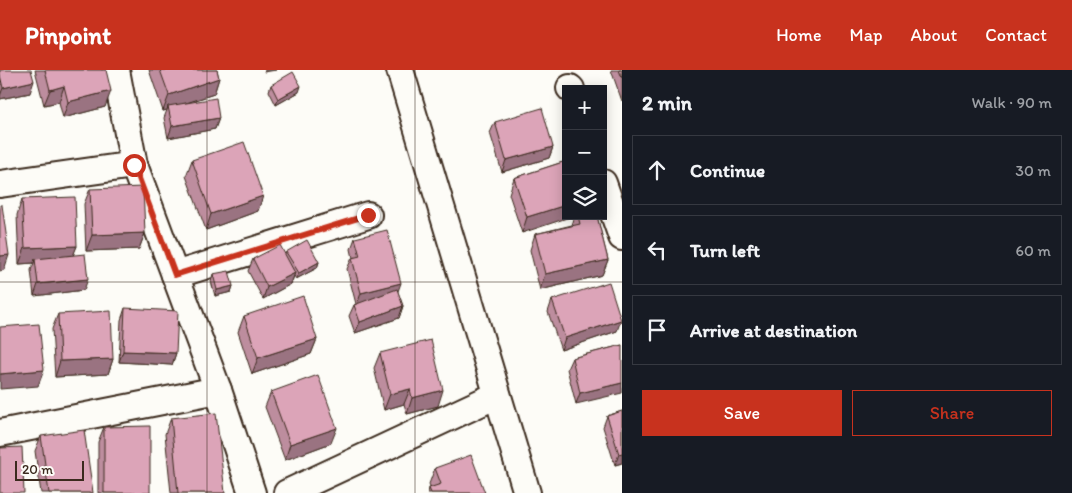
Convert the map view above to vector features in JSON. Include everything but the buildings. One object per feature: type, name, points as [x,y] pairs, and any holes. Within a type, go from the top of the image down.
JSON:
[{"type":"street","points":[[116,70],[134,165],[218,390],[252,493]]},
{"type":"street","points":[[400,70],[527,493]]},
{"type":"street","points":[[0,184],[134,165]]},
{"type":"street","points":[[607,194],[622,237]]},
{"type":"street","points":[[175,275],[368,215]]},
{"type":"street","points":[[0,433],[218,390]]},
{"type":"street","points":[[287,493],[497,395]]},
{"type":"route","points":[[134,165],[175,275],[368,215]]}]
